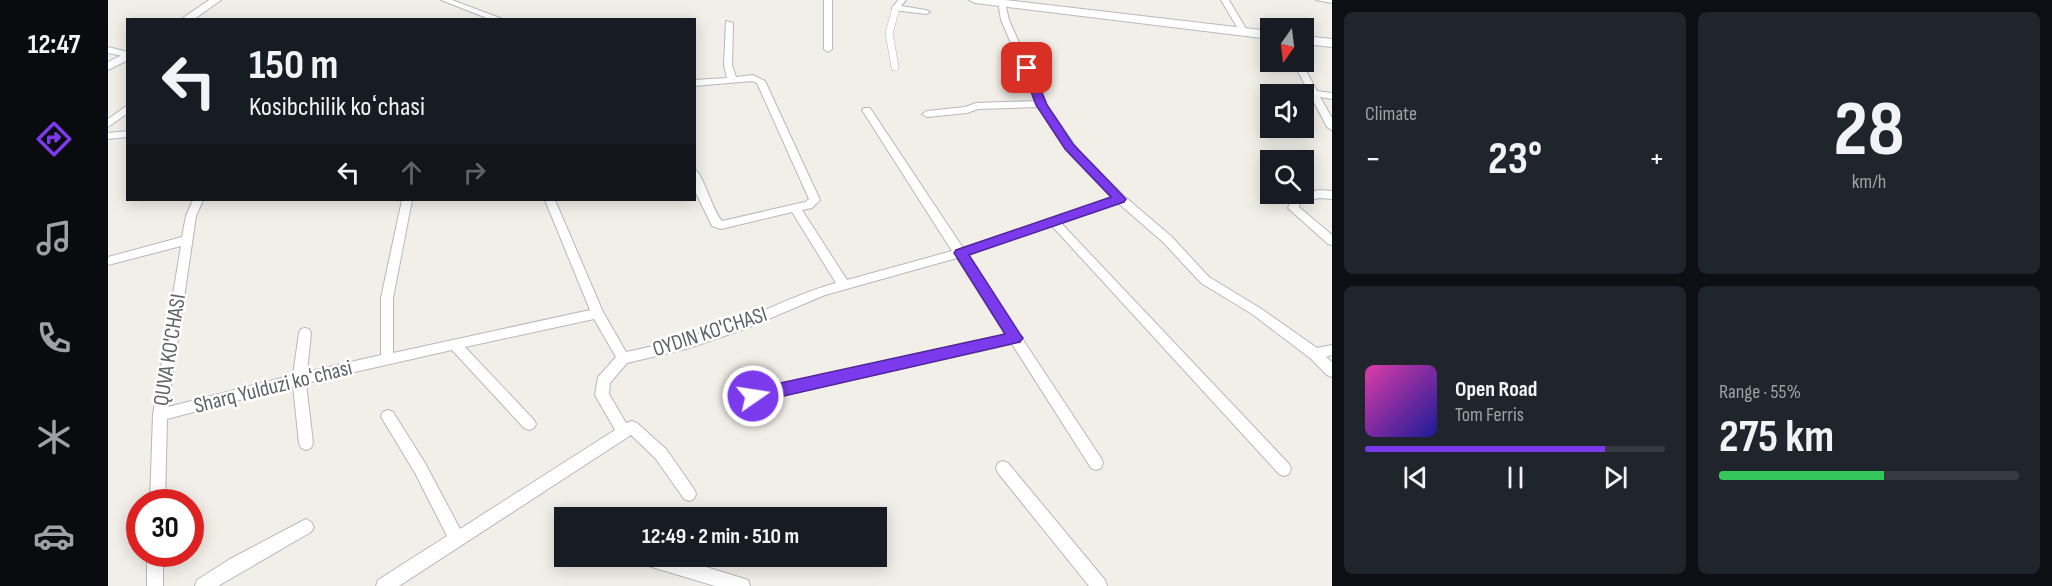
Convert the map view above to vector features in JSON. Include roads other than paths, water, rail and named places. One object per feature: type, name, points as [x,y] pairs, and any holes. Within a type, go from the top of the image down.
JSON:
[{"type":"main road","points":[[975,0],[1260,34]]},
{"type":"main road","points":[[1314,41],[1332,43]]},
{"type":"street","points":[[445,0],[495,18]]},
{"type":"street","points":[[828,0],[828,49]]},
{"type":"street","points":[[895,67],[889,33],[896,8],[902,0]]},
{"type":"street","points":[[1225,0],[1244,32]]},
{"type":"street","points":[[1320,0],[1332,1]]},
{"type":"street","points":[[188,18],[212,1]]},
{"type":"street","points":[[1001,3],[1005,20],[1042,104],[1069,146],[1120,199],[1167,239],[1205,280],[1256,311],[1315,354],[1332,371]]},
{"type":"street","points":[[896,8],[926,12]]},
{"type":"street","points":[[729,23],[728,65],[732,79]]},
{"type":"street","points":[[108,50],[126,54]]},
{"type":"street","points":[[108,67],[126,56]]},
{"type":"street","points":[[696,83],[753,78],[761,81],[815,200],[813,203],[795,208],[721,225],[717,223],[700,192],[696,179]]},
{"type":"street","points":[[1314,93],[1332,96]]},
{"type":"street","points":[[1314,95],[1332,127]]},
{"type":"street","points":[[927,114],[967,110],[976,106],[1042,104]]},
{"type":"street","points":[[108,124],[126,110]]},
{"type":"street","points":[[867,110],[1095,463]]},
{"type":"street","points":[[108,136],[126,134]]},
{"type":"street","points":[[1332,195],[1318,194],[1296,200],[1293,208],[1332,241]]},
{"type":"street","name":"OYDIN KO'CHASI","points":[[623,432],[602,395],[603,381],[623,358],[686,345],[843,284],[961,253],[1120,199]]},
{"type":"street","name":"QUVA KO'CHASI","points":[[157,489],[160,416],[191,216],[198,201]]},
{"type":"street","points":[[387,360],[387,298],[407,201]]},
{"type":"street","points":[[550,201],[597,313],[623,358]]},
{"type":"street","points":[[795,208],[843,284]]},
{"type":"street","points":[[1054,222],[1284,469]]},
{"type":"street","points":[[108,261],[188,240]]},
{"type":"street","name":"Sharq Yulduzi koʻchasi","points":[[160,416],[299,379],[597,313]]},
{"type":"street","points":[[305,333],[299,379],[306,443]]},
{"type":"street","points":[[753,396],[1015,338]]},
{"type":"street","points":[[455,345],[529,424]]},
{"type":"street","points":[[1315,354],[1332,350]]},
{"type":"street","points":[[388,416],[420,468],[457,539]]},
{"type":"street","points":[[384,586],[623,432],[634,428],[661,454],[689,494]]},
{"type":"street","points":[[1003,468],[1099,586]]},
{"type":"street","points":[[203,586],[236,565],[306,527]]},
{"type":"street","points":[[155,567],[155,586]]},
{"type":"street","points":[[679,567],[742,586]]}]
